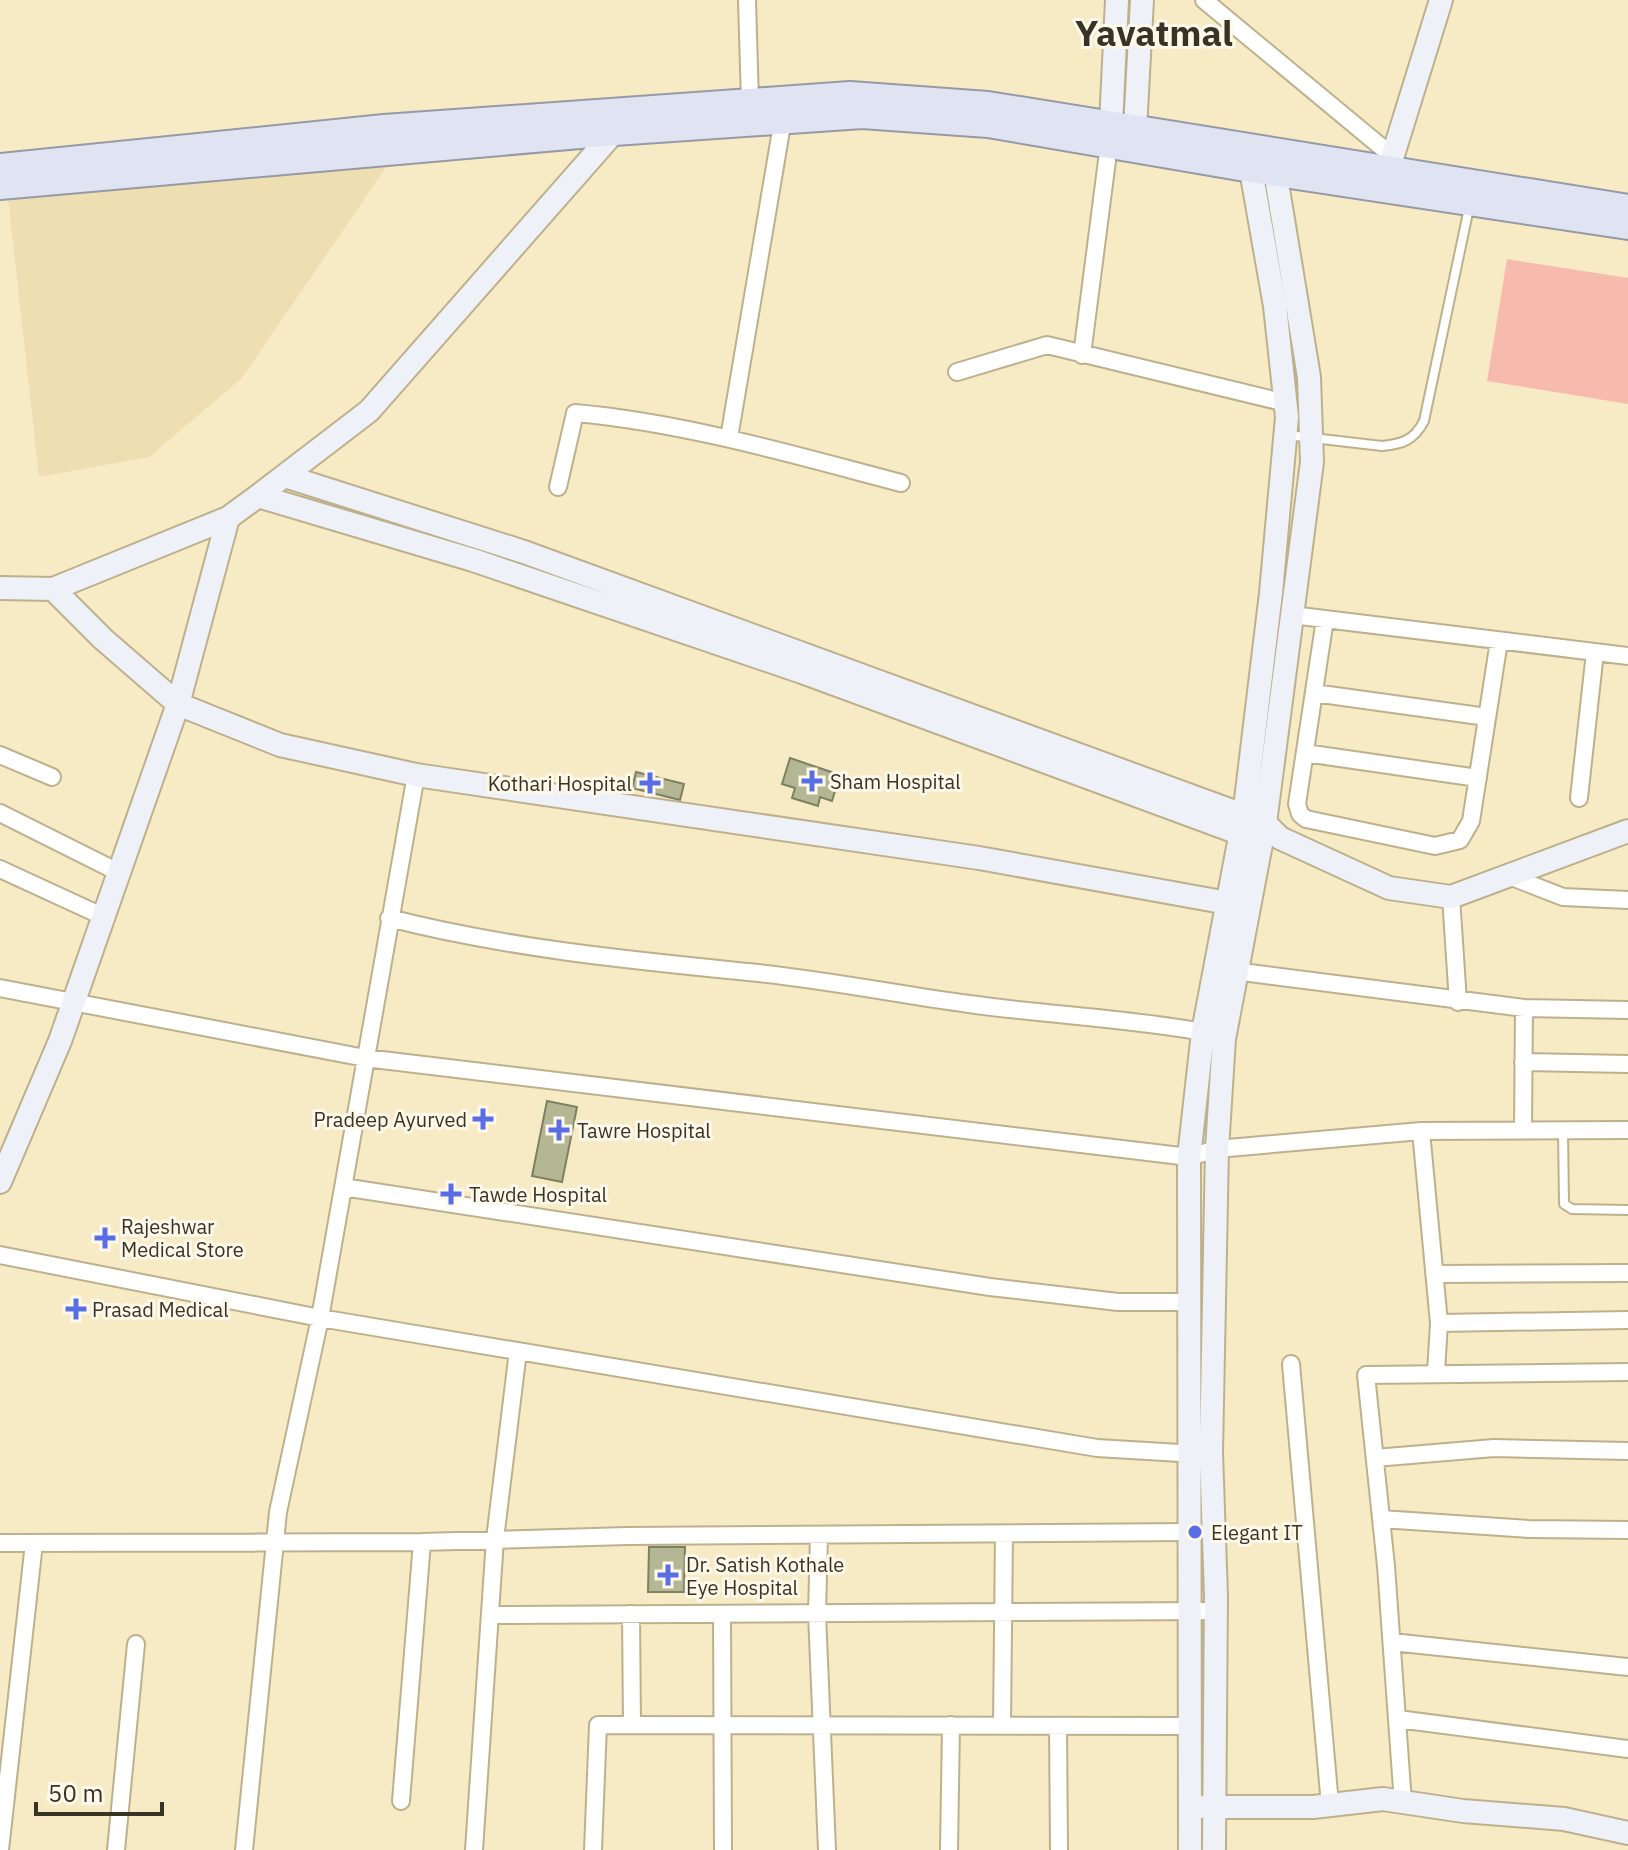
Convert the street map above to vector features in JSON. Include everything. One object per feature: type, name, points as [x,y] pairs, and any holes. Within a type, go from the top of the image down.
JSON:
[{"type":"main road","points":[[0,186],[622,123],[784,110],[850,95],[974,104],[1261,159],[1472,193],[1628,226]]},
{"type":"main road","points":[[0,167],[384,128],[622,123],[750,102],[784,110]]},
{"type":"main road","points":[[1261,159],[1390,161],[1472,193],[1628,208]]},
{"type":"street","points":[[747,0],[750,102]]},
{"type":"street","points":[[1117,0],[1118,132]]},
{"type":"street","points":[[1082,355],[1142,0]]},
{"type":"street","points":[[1204,0],[1390,161],[1441,0]]},
{"type":"street","points":[[729,438],[784,110]]},
{"type":"street","points":[[0,588],[53,589],[228,518],[285,476],[369,411],[622,123]]},
{"type":"street","points":[[1258,830],[1286,403],[1261,159]]},
{"type":"street","points":[[1190,1850],[1189,1157],[1203,1032],[1258,830],[1292,615],[1312,437],[1309,377],[1261,159]]},
{"type":"street","points":[[957,372],[1047,345],[1286,403]]},
{"type":"street","points":[[558,487],[575,413],[625,417],[729,438],[901,483]]},
{"type":"street","points":[[285,476],[524,552],[787,658],[1258,830],[1389,888],[1451,897],[1628,831]]},
{"type":"street","points":[[258,496],[787,658]]},
{"type":"street","points":[[0,1182],[6,1150],[72,1004],[178,704],[228,518]]},
{"type":"street","points":[[53,589],[103,639],[178,704],[280,745],[416,775],[979,858],[1238,905]]},
{"type":"street","points":[[1292,615],[1628,656]]},
{"type":"street","points":[[1325,619],[1297,804],[1300,814],[1306,819],[1435,846],[1460,840],[1467,831],[1499,641]]},
{"type":"street","points":[[1579,798],[1595,652]]},
{"type":"street","points":[[1314,693],[1487,717]]},
{"type":"street","points":[[1305,753],[1478,778]]},
{"type":"street","points":[[0,755],[52,777]]},
{"type":"street","points":[[244,1850],[278,1512],[320,1318],[416,775]]},
{"type":"street","points":[[0,813],[118,872]]},
{"type":"street","points":[[0,869],[102,916]]},
{"type":"street","points":[[1509,876],[1563,897],[1628,900]]},
{"type":"street","points":[[1451,897],[1458,1002]]},
{"type":"street","points":[[1214,1850],[1216,1611],[1211,1453],[1217,1149],[1224,1039],[1234,971],[1238,905]]},
{"type":"street","points":[[389,918],[429,928],[631,962],[749,972],[971,1005],[1152,1023],[1203,1032]]},
{"type":"street","points":[[1234,971],[1458,1002],[1524,1008],[1628,1010]]},
{"type":"street","points":[[0,988],[365,1058],[1189,1157],[1217,1149],[1421,1131],[1628,1130]]},
{"type":"street","points":[[1523,1129],[1524,1008]]},
{"type":"street","points":[[1523,1062],[1628,1064]]},
{"type":"street","points":[[1421,1131],[1439,1323],[1436,1372]]},
{"type":"street","points":[[343,1187],[961,1283],[1118,1302],[1190,1302]]},
{"type":"street","points":[[0,1255],[320,1318],[1097,1448],[1211,1453]]},
{"type":"street","points":[[1434,1274],[1628,1273]]},
{"type":"street","points":[[1439,1323],[1628,1320]]},
{"type":"street","points":[[474,1850],[495,1539],[518,1351]]},
{"type":"street","points":[[1291,1364],[1330,1805]]},
{"type":"street","points":[[1403,1803],[1392,1642],[1366,1375],[1628,1372]]},
{"type":"street","points":[[1375,1458],[1494,1448],[1628,1451]]},
{"type":"street","points":[[1381,1519],[1529,1529],[1628,1530]]},
{"type":"street","points":[[0,1543],[422,1542],[1189,1532]]},
{"type":"street","points":[[1002,1725],[1004,1534]]},
{"type":"street","points":[[819,1535],[817,1614],[827,1850]]},
{"type":"street","points":[[401,1801],[422,1542]]},
{"type":"street","points":[[0,1850],[34,1543]]},
{"type":"street","points":[[491,1615],[1216,1611]]},
{"type":"street","points":[[631,1614],[632,1725]]},
{"type":"street","points":[[722,1614],[723,1850]]},
{"type":"street","points":[[1392,1642],[1628,1667]]},
{"type":"street","points":[[116,1850],[136,1644]]},
{"type":"street","points":[[1398,1719],[1628,1749]]},
{"type":"street","points":[[593,1850],[598,1725],[1189,1726]]},
{"type":"street","points":[[949,1850],[951,1725]]},
{"type":"street","points":[[1058,1726],[1059,1850]]},
{"type":"street","points":[[1190,1808],[1330,1805],[1383,1799],[1564,1819],[1628,1833]]},
{"type":"lane","points":[[1285,435],[1382,446],[1397,445],[1417,434],[1424,421],[1472,193]]},
{"type":"lane","points":[[1563,1130],[1564,1204],[1572,1209],[1628,1210]]},
{"type":"shaded area","points":[[389,163],[242,378],[149,457],[39,477],[8,198]]},
{"type":"shaded area","points":[[1507,259],[1628,278],[1628,404],[1487,381]]},
{"type":"building","points":[[790,758],[840,775],[832,801],[820,797],[818,806],[792,798],[795,788],[782,784]]},
{"type":"building","points":[[636,772],[684,784],[680,800],[632,788]]},
{"type":"building","points":[[547,1101],[577,1107],[562,1182],[532,1176]]},
{"type":"building","points":[[649,1547],[685,1547],[684,1592],[648,1592]]},
{"type":"place","name":"Sham Hospital","points":[[812,781]]},
{"type":"place","name":"Kothari Hospital","points":[[650,783]]},
{"type":"place","name":"Pradeep Ayurved","points":[[483,1119]]},
{"type":"place","name":"Tawre Hospital","points":[[559,1130]]},
{"type":"place","name":"Tawde Hospital","points":[[451,1194]]},
{"type":"place","name":"Rajeshwar Medical Store","points":[[105,1238]]},
{"type":"place","name":"Prasad Medical","points":[[76,1309]]},
{"type":"place","name":"Elegant IT","points":[[1195,1532]]},
{"type":"place","name":"Dr. Satish Kothale Eye Hospital","points":[[668,1575]]},
{"type":"district","name":"Yavatmal","points":[[1154,32]]}]
